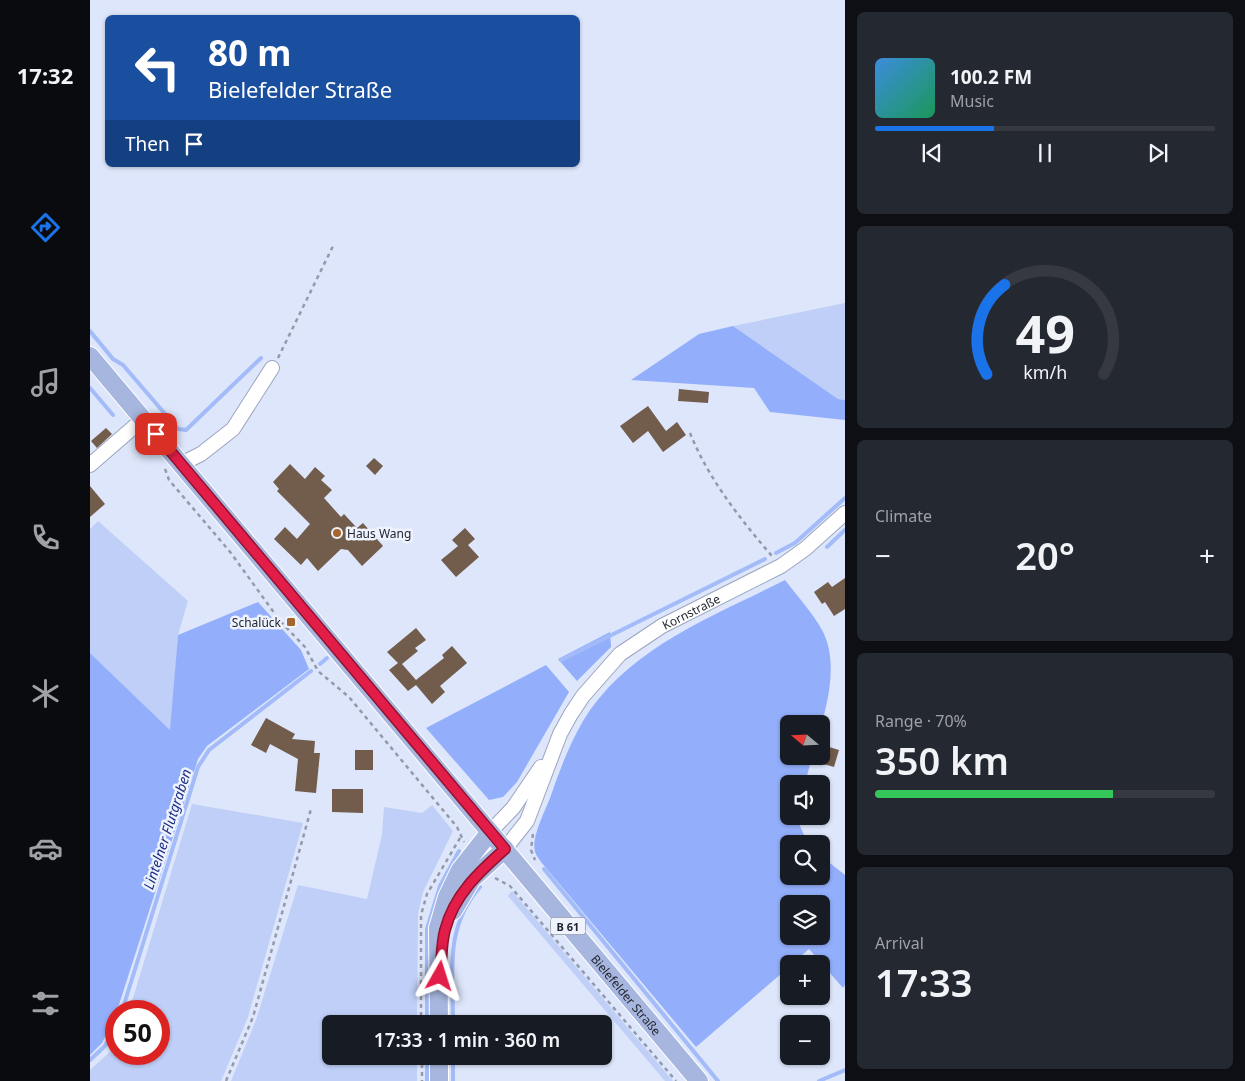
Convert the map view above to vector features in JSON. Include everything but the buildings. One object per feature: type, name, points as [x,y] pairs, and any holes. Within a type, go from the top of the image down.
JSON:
[{"type":"main road","name":"Bielefelder Straße","points":[[90,356],[143,419],[173,464],[505,849],[523,873],[699,1081]]},
{"type":"main road","points":[[439,1015],[438,928],[446,897],[460,870],[490,832]]},
{"type":"main road","points":[[439,992],[445,930],[457,901],[472,879],[505,849]]},
{"type":"main road","points":[[439,1065],[439,1081]]},
{"type":"street","points":[[173,464],[201,454],[233,429],[272,368]]},
{"type":"street","points":[[90,465],[143,419]]},
{"type":"street","name":"Kornstraße","points":[[490,832],[513,808],[534,779],[560,734],[620,654],[662,626],[781,566],[805,549],[845,514]]},
{"type":"street","name":"Kornstraße","points":[[505,849],[527,821],[560,734]]},
{"type":"path","points":[[272,368],[334,244]]},
{"type":"path","points":[[690,433],[700,456],[717,484],[753,534],[781,566]]},
{"type":"path","points":[[173,464],[165,472],[169,480],[231,553],[280,621],[305,647],[312,664],[327,677],[334,687],[349,697],[457,827],[460,838]]},
{"type":"path","points":[[226,1081],[253,1018],[311,809]]},
{"type":"path","points":[[534,829],[531,850],[535,862],[510,886],[676,1081]]},
{"type":"path","points":[[422,1065],[422,1081]]},
{"type":"shaded area","points":[[845,303],[845,400],[838,399],[733,326]]},
{"type":"shaded area","points":[[733,326],[838,399],[845,400],[845,420],[770,412],[754,388],[631,380],[699,334]]},
{"type":"shaded area","points":[[98,521],[188,601],[178,635],[171,731],[90,653],[90,529]]},
{"type":"shaded area","points":[[785,580],[818,623],[827,641],[831,664],[829,689],[824,715],[780,715],[780,765],[810,765],[807,775],[780,775],[780,825],[800,825],[804,835],[780,835],[780,885],[830,885],[830,863],[845,875],[845,985],[843,988],[830,973],[830,955],[814,955],[809,949],[802,955],[780,955],[780,975],[696,1047],[541,862],[534,846],[539,825],[569,749],[583,721],[601,696],[623,673],[647,654],[701,622]]},
{"type":"shaded area","points":[[258,602],[301,650],[309,669],[207,746],[198,759],[121,1000],[105,1000],[105,1037],[102,1043],[90,1055],[90,653],[170,730],[178,635]]},
{"type":"shaded area","points":[[610,632],[611,647],[577,681],[558,659]]},
{"type":"shaded area","points":[[546,665],[569,692],[517,782],[503,797],[489,800],[426,728]]},
{"type":"shaded area","points":[[192,804],[303,823],[248,1017],[221,1081],[90,1081],[90,1070],[105,1056],[105,1065],[170,1065],[170,1000],[132,1000]]},
{"type":"shaded area","points":[[432,805],[453,831],[423,892],[418,914],[417,1015],[322,1015],[322,1065],[417,1065],[417,1081],[231,1081],[256,1020],[298,885],[367,899],[382,835],[384,807],[422,813]]},
{"type":"shaded area","points":[[512,891],[673,1081],[665,1081],[612,1019],[612,1015],[609,1015],[508,896]]},
{"type":"waterway","points":[[90,331],[113,359],[123,365],[178,429],[186,430],[261,358]]},
{"type":"waterway","points":[[90,388],[113,415]]},
{"type":"waterway","points":[[776,553],[795,543],[845,498]]},
{"type":"waterway","points":[[827,547],[845,530]]},
{"type":"waterway","points":[[561,660],[765,559]]},
{"type":"waterway","name":"Lintelner Flutgraben","points":[[320,664],[327,658]]},
{"type":"waterway","name":"Lintelner Flutgraben","points":[[125,1000],[198,767],[209,750],[311,671]]},
{"type":"waterway","points":[[427,1015],[427,929],[440,886],[459,851]]},
{"type":"waterway","points":[[544,869],[718,1081]]},
{"type":"waterway","points":[[453,1015],[452,969],[456,935],[461,919],[480,887]]},
{"type":"waterway","name":"Lintelner Flutgraben","points":[[90,1060],[105,1046]]},
{"type":"waterway","points":[[427,1065],[427,1081]]},
{"type":"waterway","points":[[453,1065],[453,1081]]},
{"type":"waterway","points":[[819,1081],[845,1070]]},
{"type":"place","name":"Haus Wang","points":[[337,533]]},
{"type":"place","name":"Schalück","points":[[291,622]]},
{"type":"route","points":[[156,434],[505,849],[472,879],[457,901],[445,930],[440,976]]}]
